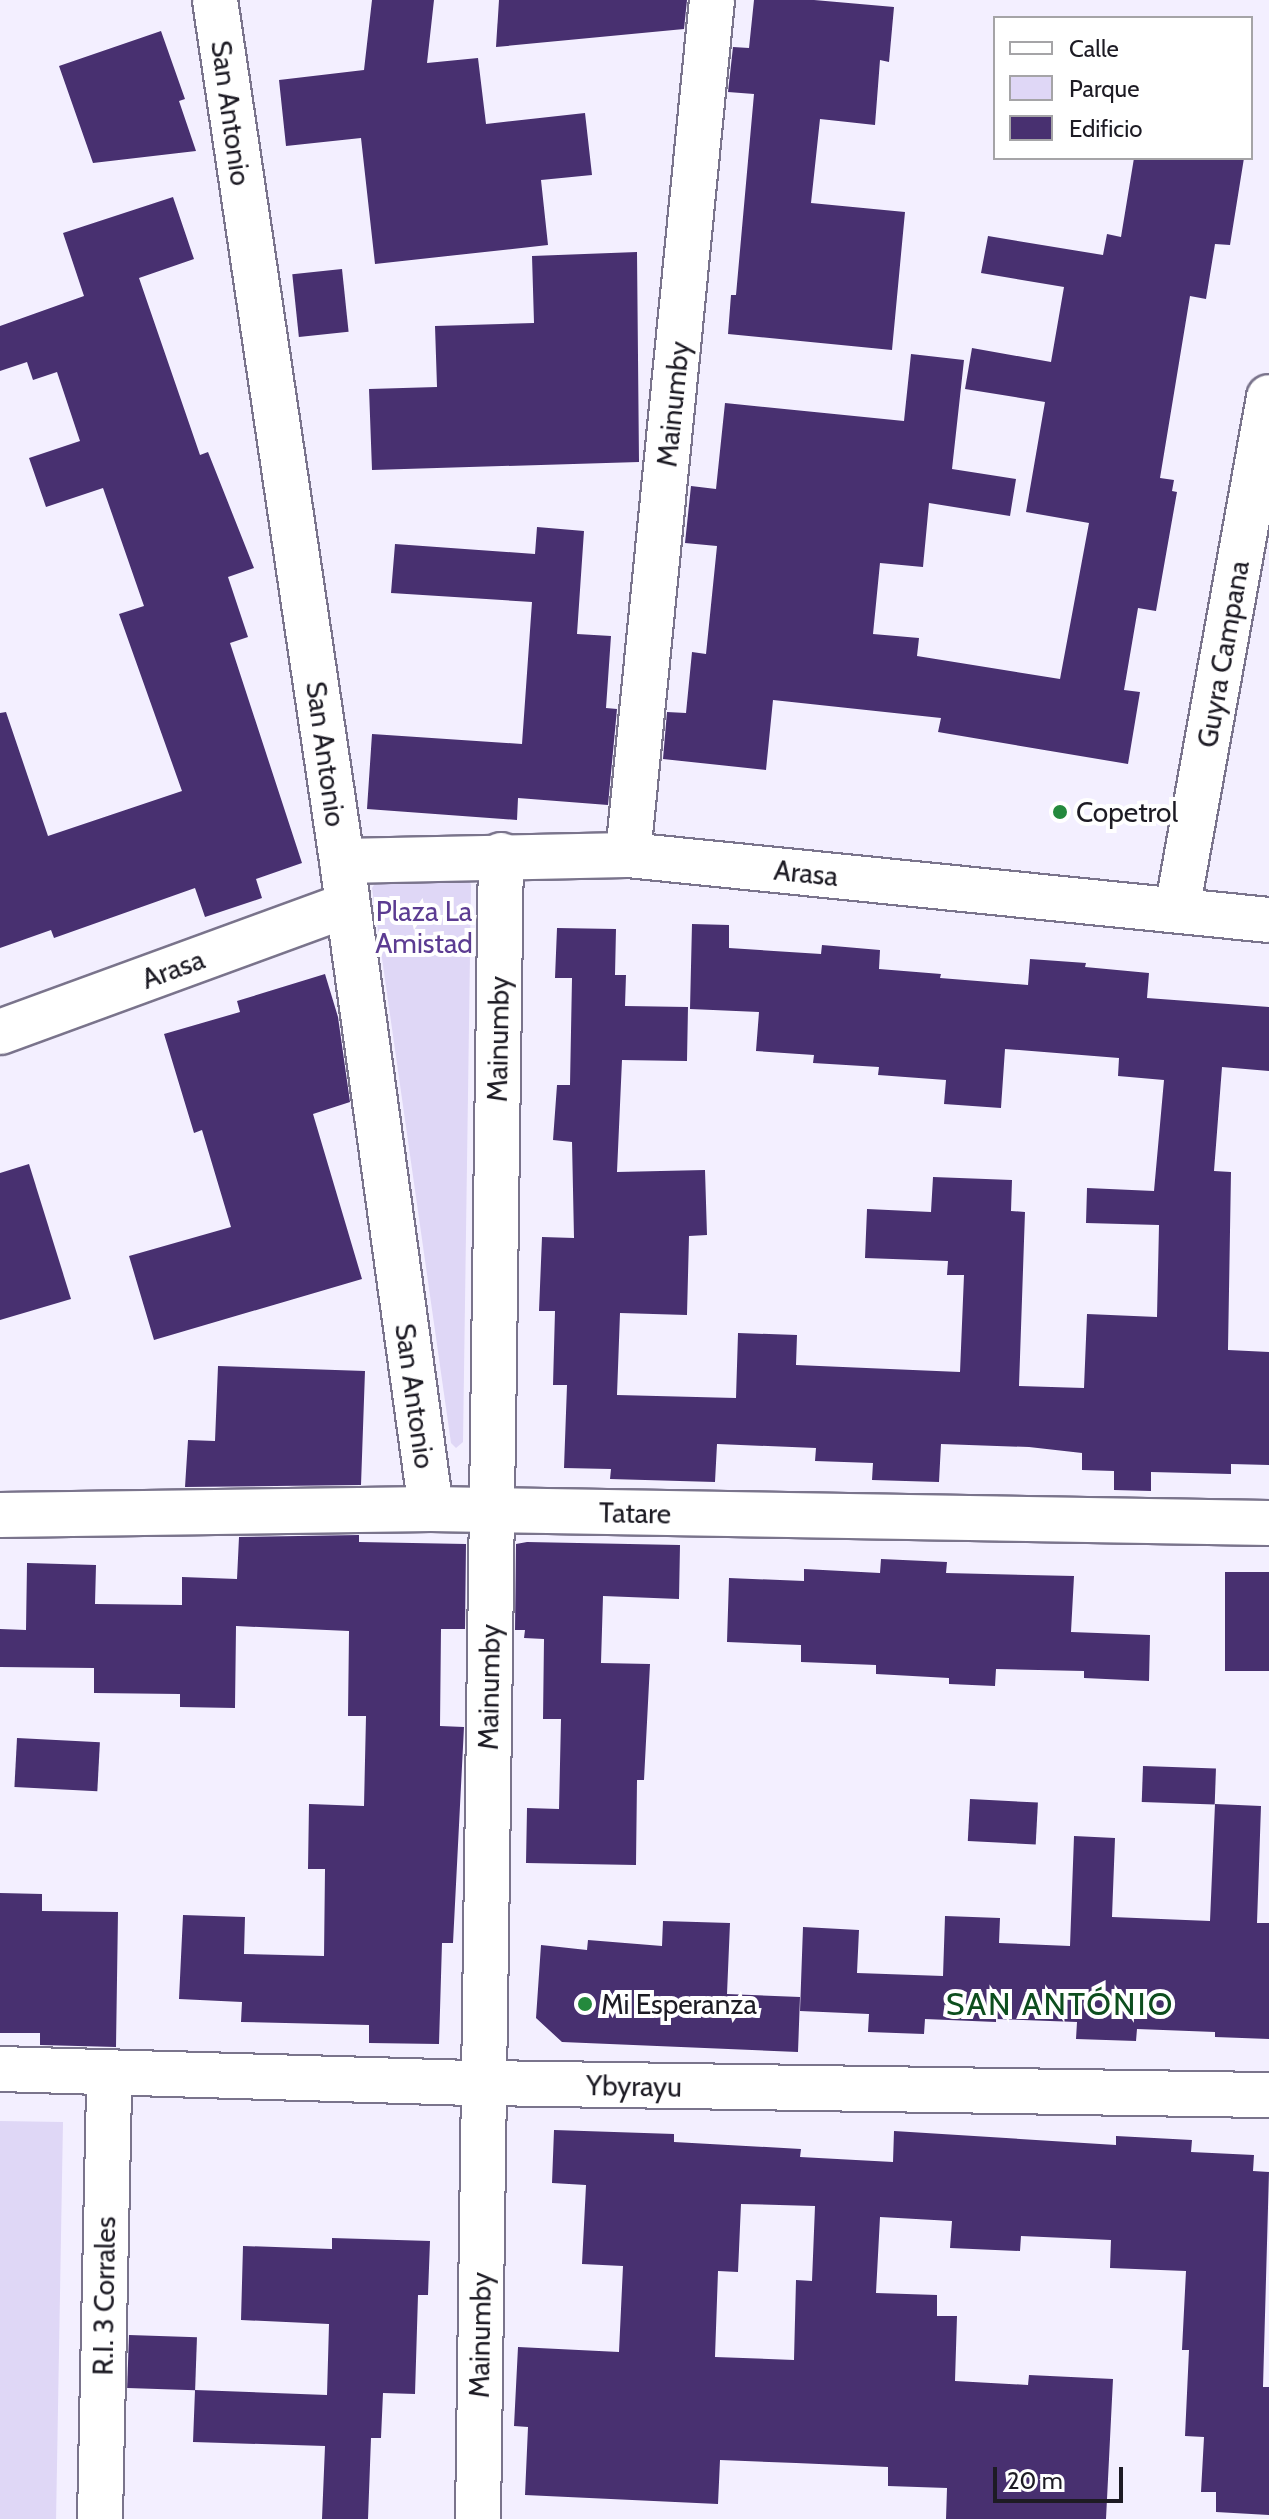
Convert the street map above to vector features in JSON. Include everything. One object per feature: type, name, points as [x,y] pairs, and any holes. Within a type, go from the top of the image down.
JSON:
[{"type":"street","name":"San Antonio","points":[[215,0],[342,861],[431,1509]]},
{"type":"street","name":"Mainumby","points":[[628,855],[712,0]]},
{"type":"street","name":"Guyra Campana","points":[[1177,910],[1269,397]]},
{"type":"street","name":"Arasa","points":[[342,861],[501,855],[628,855],[1269,920]]},
{"type":"street","name":"Mainumby","points":[[478,2519],[501,855]]},
{"type":"street","name":"Arasa","points":[[0,1032],[347,905]]},
{"type":"street","name":"Tatare","points":[[0,1515],[431,1509],[1269,1523]]},
{"type":"street","name":"Ybyrayu","points":[[0,2069],[484,2083],[1269,2095]]},
{"type":"street","name":"R.I. 3 Corrales","points":[[100,2519],[109,2072]]},
{"type":"green space","name":"Plaza La Amistad","points":[[468,877],[471,885],[463,1442],[456,1448],[451,1443],[372,888],[376,882]]},
{"type":"green space","points":[[0,2121],[63,2122],[56,2519],[0,2519]]},
{"type":"building","points":[[372,0],[434,0],[427,63],[478,58],[486,124],[585,113],[592,175],[541,180],[548,245],[375,264],[361,138],[286,146],[279,80],[364,70]]},
{"type":"building","points":[[499,0],[687,0],[684,29],[496,47]]},
{"type":"building","points":[[754,0],[814,0],[894,7],[889,62],[880,60],[875,125],[820,119],[811,203],[905,212],[892,350],[728,334],[731,295],[736,295],[754,94],[728,92],[733,47],[749,48]]},
{"type":"building","points":[[161,31],[185,99],[179,101],[196,151],[93,163],[59,66]]},
{"type":"building","points":[[1134,160],[1244,160],[1230,245],[1215,244],[1206,299],[1190,296],[1160,478],[1174,480],[1172,491],[1177,492],[1156,611],[1138,608],[1124,690],[1140,692],[1128,764],[938,732],[941,718],[773,700],[766,770],[663,759],[667,712],[686,713],[692,652],[706,654],[717,546],[685,543],[691,486],[716,489],[725,403],[904,421],[911,354],[964,360],[952,469],[1016,479],[1010,516],[929,503],[923,567],[880,563],[873,634],[919,638],[917,656],[1060,679],[1089,523],[1026,512],[1045,402],[965,389],[972,348],[1051,362],[1064,287],[981,273],[988,236],[1103,255],[1107,234],[1121,237]]},
{"type":"building","points":[[173,197],[194,259],[139,278],[200,455],[208,452],[254,568],[228,577],[248,637],[230,643],[302,863],[256,879],[262,898],[205,917],[195,888],[54,938],[51,930],[0,948],[0,713],[6,712],[48,836],[182,791],[119,614],[144,606],[103,488],[46,507],[29,458],[80,441],[57,372],[33,380],[27,362],[0,371],[0,326],[84,296],[63,233]]},
{"type":"building","points":[[637,252],[639,462],[372,470],[369,389],[437,387],[435,326],[534,323],[532,256]]},
{"type":"building","points":[[342,269],[349,332],[299,337],[292,274]]},
{"type":"building","points":[[537,527],[584,531],[577,634],[611,636],[606,708],[617,709],[608,805],[518,798],[517,820],[367,809],[372,734],[522,744],[532,602],[391,593],[395,544],[535,554]]},
{"type":"building","points":[[692,924],[729,925],[729,948],[821,954],[822,945],[880,950],[879,969],[941,974],[940,978],[1028,985],[1030,959],[1086,963],[1085,967],[1149,973],[1147,998],[1269,1007],[1269,1071],[1222,1067],[1214,1171],[1231,1172],[1228,1350],[1269,1352],[1269,1465],[1231,1464],[1231,1474],[1151,1472],[1151,1491],[1114,1490],[1114,1471],[1082,1470],[1082,1453],[1029,1447],[941,1444],[939,1482],[872,1480],[873,1463],[815,1461],[816,1448],[717,1444],[715,1482],[610,1479],[611,1469],[564,1468],[567,1385],[553,1385],[555,1311],[539,1311],[542,1237],[574,1238],[572,1142],[553,1140],[557,1085],[570,1085],[572,978],[555,978],[557,928],[616,929],[615,975],[626,975],[625,1006],[688,1007],[687,1061],[622,1060],[617,1172],[705,1170],[707,1235],[689,1236],[687,1315],[620,1313],[617,1395],[736,1398],[738,1333],[797,1335],[796,1365],[960,1372],[964,1275],[947,1275],[948,1261],[865,1258],[867,1209],[931,1212],[933,1177],[1012,1180],[1011,1211],[1025,1212],[1019,1386],[1084,1388],[1087,1314],[1157,1317],[1159,1225],[1086,1223],[1087,1188],[1154,1191],[1164,1080],[1118,1076],[1119,1058],[1005,1049],[1001,1108],[944,1104],[946,1080],[878,1075],[879,1067],[813,1063],[814,1055],[756,1051],[759,1012],[690,1009]]},
{"type":"building","points":[[325,974],[338,1017],[350,1102],[313,1114],[362,1279],[154,1340],[129,1256],[231,1227],[202,1130],[194,1133],[164,1034],[240,1012],[237,1001]]},
{"type":"building","points":[[29,1164],[71,1299],[0,1320],[0,1173]]},
{"type":"building","points":[[218,1366],[365,1371],[361,1485],[185,1487],[188,1440],[215,1441]]},
{"type":"building","points":[[359,1535],[359,1542],[466,1544],[465,1629],[441,1629],[440,1726],[464,1727],[453,1943],[442,1943],[439,2044],[369,2043],[369,2025],[241,2022],[242,2002],[179,1999],[183,1915],[245,1917],[244,1954],[324,1956],[325,1869],[308,1869],[309,1804],[364,1806],[366,1716],[348,1716],[349,1631],[236,1626],[235,1708],[180,1707],[180,1694],[94,1693],[94,1668],[0,1667],[0,1629],[26,1630],[27,1563],[96,1565],[95,1604],[182,1605],[182,1577],[237,1579],[239,1537]]},
{"type":"building","points":[[516,1544],[680,1545],[679,1599],[603,1596],[601,1663],[650,1664],[644,1780],[637,1780],[636,1865],[526,1863],[527,1808],[559,1809],[561,1719],[543,1719],[544,1639],[524,1638],[525,1630],[515,1630]]},
{"type":"building","points":[[881,1559],[947,1562],[946,1573],[1074,1576],[1071,1632],[1150,1635],[1149,1681],[1084,1678],[1084,1671],[996,1669],[995,1686],[949,1684],[949,1678],[876,1674],[876,1665],[801,1662],[801,1645],[727,1642],[729,1578],[804,1581],[804,1569],[880,1573]]},
{"type":"building","points":[[1225,1572],[1269,1572],[1269,1671],[1225,1671]]},
{"type":"building","points":[[17,1738],[100,1742],[97,1791],[14,1787]]},
{"type":"building","points":[[1143,1766],[1216,1769],[1215,1805],[1142,1802]]},
{"type":"building","points":[[970,1799],[1038,1803],[1036,1845],[968,1841]]},
{"type":"building","points":[[1215,1804],[1261,1806],[1257,1923],[1269,1923],[1269,2039],[1215,2037],[1215,2032],[1137,2029],[1136,2041],[1076,2039],[1077,2022],[996,2019],[996,2022],[925,2019],[924,2034],[868,2032],[869,2014],[800,2011],[803,1927],[859,1930],[857,1973],[943,1976],[945,1916],[1000,1918],[999,1943],[1070,1946],[1074,1836],[1115,1838],[1112,1917],[1210,1921]]},
{"type":"building","points":[[0,1893],[42,1894],[42,1911],[118,1912],[116,2047],[40,2045],[40,2033],[0,2033]]},
{"type":"building","points":[[663,1921],[730,1923],[727,1994],[800,1997],[798,2052],[562,2042],[536,2018],[541,1945],[587,1950],[588,1940],[662,1946]]},
{"type":"building","points":[[554,2130],[674,2134],[674,2142],[801,2149],[800,2157],[893,2162],[894,2131],[1116,2145],[1116,2136],[1192,2140],[1191,2152],[1254,2155],[1253,2171],[1269,2172],[1263,2387],[1269,2387],[1269,2515],[1216,2512],[1216,2492],[1201,2492],[1204,2437],[1185,2436],[1189,2350],[1182,2350],[1186,2271],[1110,2268],[1111,2240],[1021,2236],[1020,2251],[950,2248],[952,2221],[880,2217],[876,2293],[937,2295],[937,2316],[957,2316],[955,2381],[1028,2385],[1029,2375],[1113,2379],[1106,2519],[946,2519],[947,2488],[888,2486],[888,2467],[796,2463],[720,2460],[718,2504],[525,2495],[528,2427],[514,2426],[518,2347],[619,2352],[623,2266],[582,2264],[586,2185],[552,2183]],"holes":[[[741,2204],[815,2206],[812,2281],[796,2280],[794,2360],[715,2357],[718,2271],[738,2272]]]},
{"type":"building","points":[[332,2238],[430,2241],[428,2295],[418,2295],[415,2394],[383,2393],[381,2438],[371,2438],[368,2519],[322,2519],[325,2446],[193,2442],[195,2390],[327,2395],[329,2324],[241,2320],[243,2246],[332,2249]]},
{"type":"building","points":[[129,2335],[197,2337],[195,2390],[127,2388]]},
{"type":"place","name":"Copetrol","points":[[1060,812]]},
{"type":"place","name":"Mi Esperanza","points":[[585,2004]]},
{"type":"district","name":"SAN ANTÓNIO","points":[[1060,2004]]}]
